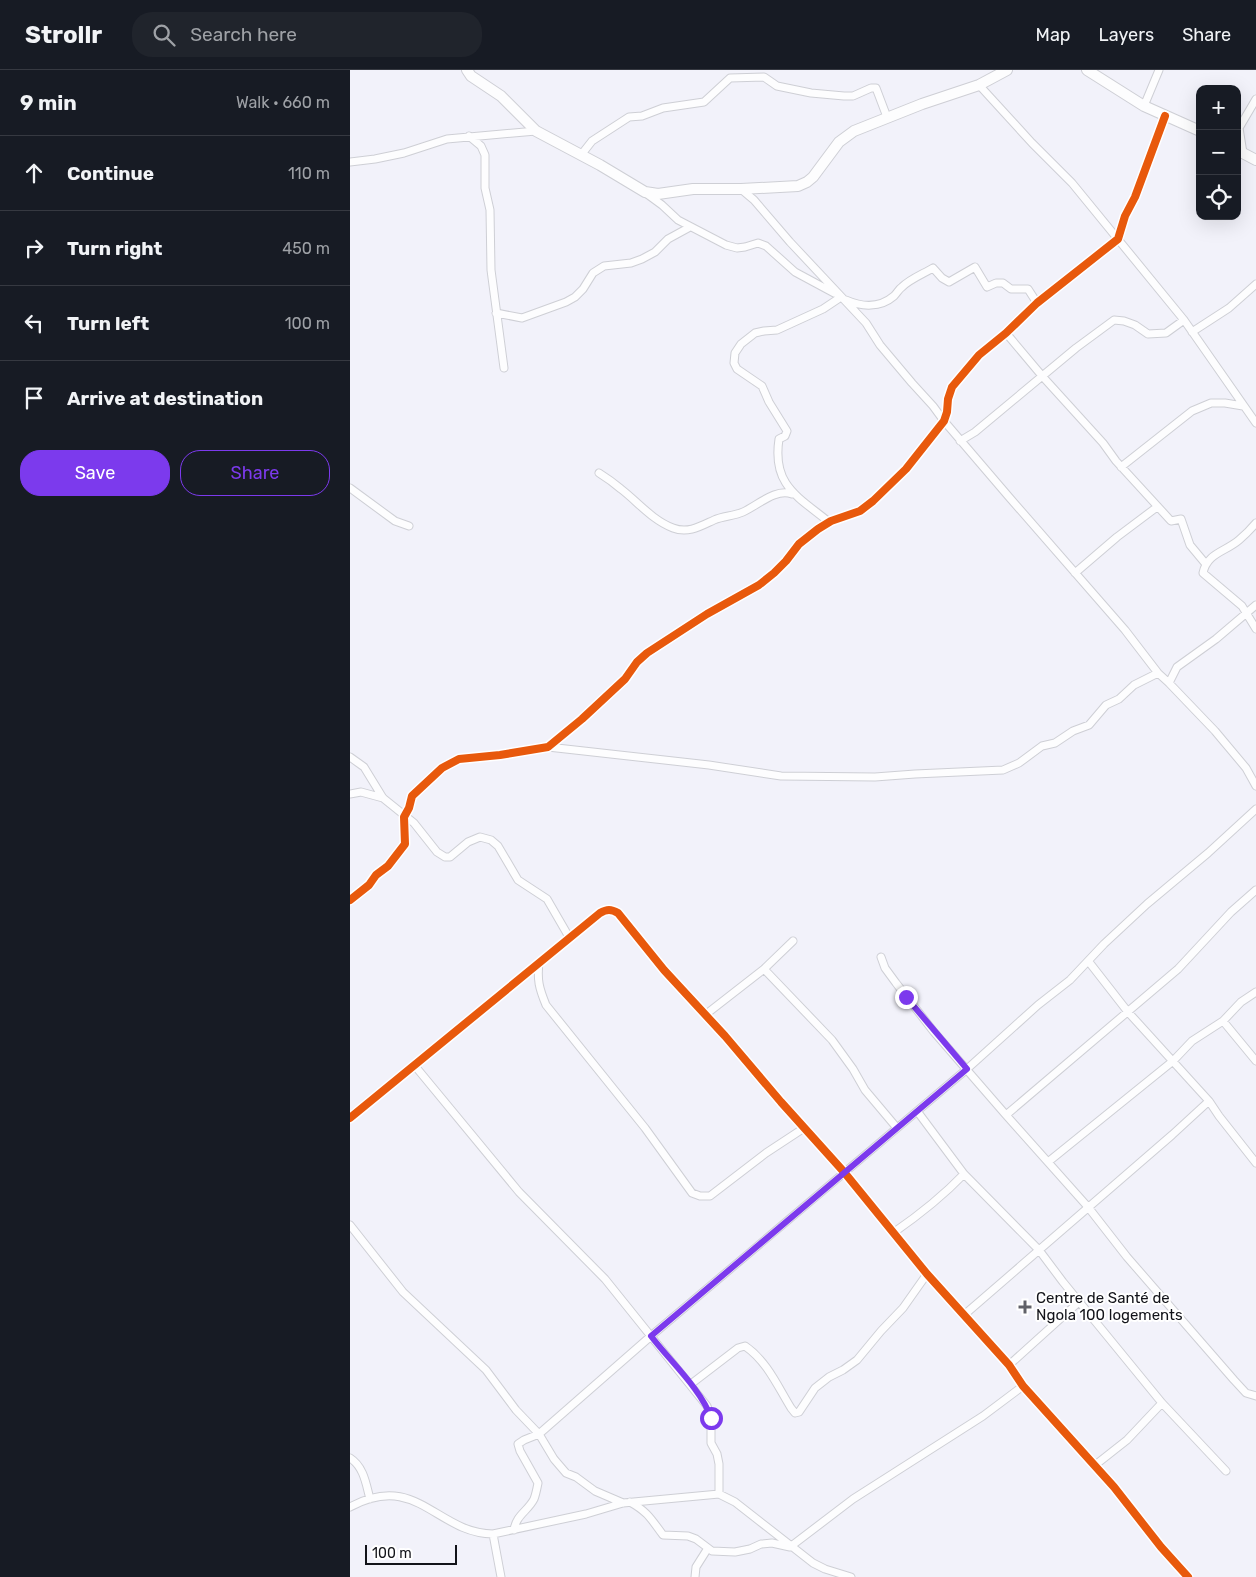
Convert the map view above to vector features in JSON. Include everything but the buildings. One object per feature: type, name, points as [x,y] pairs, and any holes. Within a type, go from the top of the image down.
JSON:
[{"type":"street","points":[[467,70],[471,76],[500,96],[536,131],[645,192],[678,220],[726,245],[737,248],[758,243],[766,246],[795,272],[857,305],[877,305],[887,302],[900,288],[933,268],[942,278],[949,282],[975,267],[987,287],[996,283],[1011,289],[1028,289],[1037,303]]},
{"type":"street","points":[[645,192],[658,194],[693,188],[741,189],[798,186],[807,182],[844,138],[854,131],[979,84],[1006,70]]},
{"type":"street","points":[[1087,70],[1144,106],[1196,128]]},
{"type":"street","points":[[1144,106],[1159,70]]},
{"type":"street","points":[[580,155],[592,141],[629,117],[642,116],[663,108],[704,102],[730,78],[764,77],[777,86],[811,93],[844,96],[853,96],[871,88],[876,88],[887,117]]},
{"type":"street","points":[[979,84],[1032,144],[1072,183],[1118,239],[1184,320],[1256,423]]},
{"type":"street","points":[[1240,130],[1256,99]]},
{"type":"street","points":[[548,746],[576,724],[625,679],[637,662],[648,653],[707,614],[759,585],[786,561],[798,544],[828,522],[860,511],[906,469],[944,421],[948,412],[948,399],[952,386],[979,355],[1006,333],[1037,303],[1118,239],[1124,216],[1135,198],[1165,116]]},
{"type":"street","points":[[350,162],[404,153],[446,139],[536,131]]},
{"type":"street","points":[[470,136],[481,146],[485,155],[485,188],[490,210],[491,270],[504,368]]},
{"type":"street","points":[[1241,152],[1256,160]]},
{"type":"street","points":[[741,189],[754,200],[866,323],[880,345],[934,406],[960,441],[1125,630],[1158,673],[1169,682],[1215,731],[1246,768],[1256,786]]},
{"type":"street","points":[[496,312],[522,318],[566,302],[575,297],[583,289],[593,273],[604,266],[631,263],[642,259],[655,252],[668,239],[690,227]]},
{"type":"street","points":[[1192,332],[1229,308],[1256,284]]},
{"type":"street","points":[[828,522],[795,495],[784,480],[778,465],[777,455],[779,440],[785,436],[787,430],[785,425],[779,419],[762,386],[738,369],[734,362],[735,353],[741,344],[755,334],[777,330],[823,308],[841,297]]},
{"type":"street","points":[[960,441],[975,432],[1095,333],[1114,320],[1134,325],[1148,334],[1166,333],[1184,320]]},
{"type":"street","points":[[1006,333],[1042,377],[1103,443],[1121,467],[1157,507],[1171,521],[1181,519],[1190,545],[1205,563]]},
{"type":"street","points":[[1121,467],[1192,411],[1211,403],[1225,402],[1243,406]]},
{"type":"street","points":[[599,473],[642,508],[673,528],[681,530],[704,526],[714,520],[741,513],[771,496],[785,492],[795,495]]},
{"type":"street","points":[[350,488],[395,521],[409,526]]},
{"type":"street","points":[[1075,574],[1117,537],[1157,507]]},
{"type":"street","points":[[1256,524],[1238,541],[1205,563],[1203,573],[1242,606],[1256,628]]},
{"type":"street","points":[[1169,682],[1177,667],[1216,639],[1256,605]]},
{"type":"street","points":[[350,900],[388,866],[405,844],[404,816],[409,808],[412,796],[438,771],[454,761],[548,746],[709,765],[783,776],[875,778],[914,774],[1003,770],[1019,763],[1042,746],[1055,743],[1073,731],[1089,725],[1106,705],[1119,699],[1134,685],[1158,673]]},
{"type":"street","points":[[350,757],[364,767],[383,798],[414,824],[437,852],[445,857],[450,857],[468,842],[480,837],[491,840],[498,846],[518,880],[547,899],[569,937]]},
{"type":"street","points":[[350,794],[360,792],[383,798]]},
{"type":"street","points":[[514,1530],[519,1518],[534,1500],[538,1483],[518,1444],[539,1434],[651,1336],[967,1069],[1089,962],[1104,944],[1147,904],[1208,853],[1256,809]]},
{"type":"street","points":[[1006,1115],[1178,969],[1231,912],[1256,890]]},
{"type":"street","points":[[350,1118],[600,913],[607,910],[618,914],[664,970],[844,1172],[927,1274],[1009,1365],[1023,1386],[1114,1486],[1161,1547],[1188,1577]]},
{"type":"street","points":[[705,1015],[764,969],[793,941]]},
{"type":"street","points":[[881,957],[886,968],[906,997],[1006,1115],[1088,1207],[1127,1257],[1246,1393],[1256,1396]]},
{"type":"street","points":[[538,962],[538,987],[546,1005],[645,1128],[692,1192],[700,1196],[710,1196],[766,1153],[804,1128]]},
{"type":"street","points":[[1089,962],[1128,1012],[1209,1101],[1218,1116],[1256,1162]]},
{"type":"street","points":[[764,969],[840,1051],[853,1068],[865,1090],[897,1128]]},
{"type":"street","points":[[1048,1162],[1173,1061],[1192,1041],[1223,1021],[1241,1002],[1256,992]]},
{"type":"street","points":[[1223,1021],[1256,1061]]},
{"type":"street","points":[[415,1066],[519,1192],[605,1279],[707,1406],[711,1418],[711,1443],[717,1454],[719,1464],[719,1494]]},
{"type":"street","points":[[964,1315],[1209,1101]]},
{"type":"street","points":[[917,1111],[964,1174],[1039,1250],[1162,1403],[1226,1471]]},
{"type":"street","points":[[892,1233],[925,1211],[964,1174]]},
{"type":"street","points":[[350,1225],[403,1292],[486,1370],[516,1410],[539,1434],[554,1459],[566,1473],[576,1477],[594,1491],[644,1510],[653,1519],[662,1535],[688,1536],[696,1539],[712,1551],[735,1552],[750,1549],[761,1544],[772,1543],[790,1547],[853,1499],[983,1416],[1023,1386]]},
{"type":"street","points":[[690,1384],[738,1348],[745,1346],[768,1368],[795,1413],[799,1412],[815,1388],[856,1360],[881,1330],[903,1308],[927,1274]]},
{"type":"street","points":[[1009,1365],[1080,1301]]},
{"type":"street","points":[[1094,1466],[1127,1440],[1162,1403]]},
{"type":"street","points":[[350,1458],[361,1468],[370,1499]]},
{"type":"street","points":[[350,1506],[370,1499],[394,1495],[410,1498],[459,1526],[480,1534],[493,1534],[586,1514],[626,1502],[719,1494],[735,1502],[790,1547],[813,1563],[825,1570],[851,1577]]},
{"type":"street","points":[[493,1534],[501,1577]]},
{"type":"street","points":[[695,1577],[696,1567],[708,1548]]},
{"type":"cycle path","points":[[350,900],[388,866],[405,844],[404,817],[412,796],[442,768],[459,759],[500,755],[548,747],[582,719],[625,679],[637,662],[647,653],[707,614],[759,585],[786,561],[799,544],[818,529],[831,521],[860,511],[873,501],[906,469],[944,421],[952,387],[979,355],[1006,333],[1037,303],[1118,239],[1125,216],[1135,197],[1165,116]]},
{"type":"cycle path","points":[[350,1118],[600,913],[609,910],[618,913],[664,970],[725,1036],[844,1172],[927,1274],[1009,1365],[1023,1386],[1114,1487],[1161,1547],[1188,1577]]},
{"type":"place","name":"Centre de Santé de Ngola 100 logements","points":[[1025,1307]]},
{"type":"route","points":[[711,1418],[707,1406],[700,1395],[651,1336],[967,1069],[906,997]]}]
